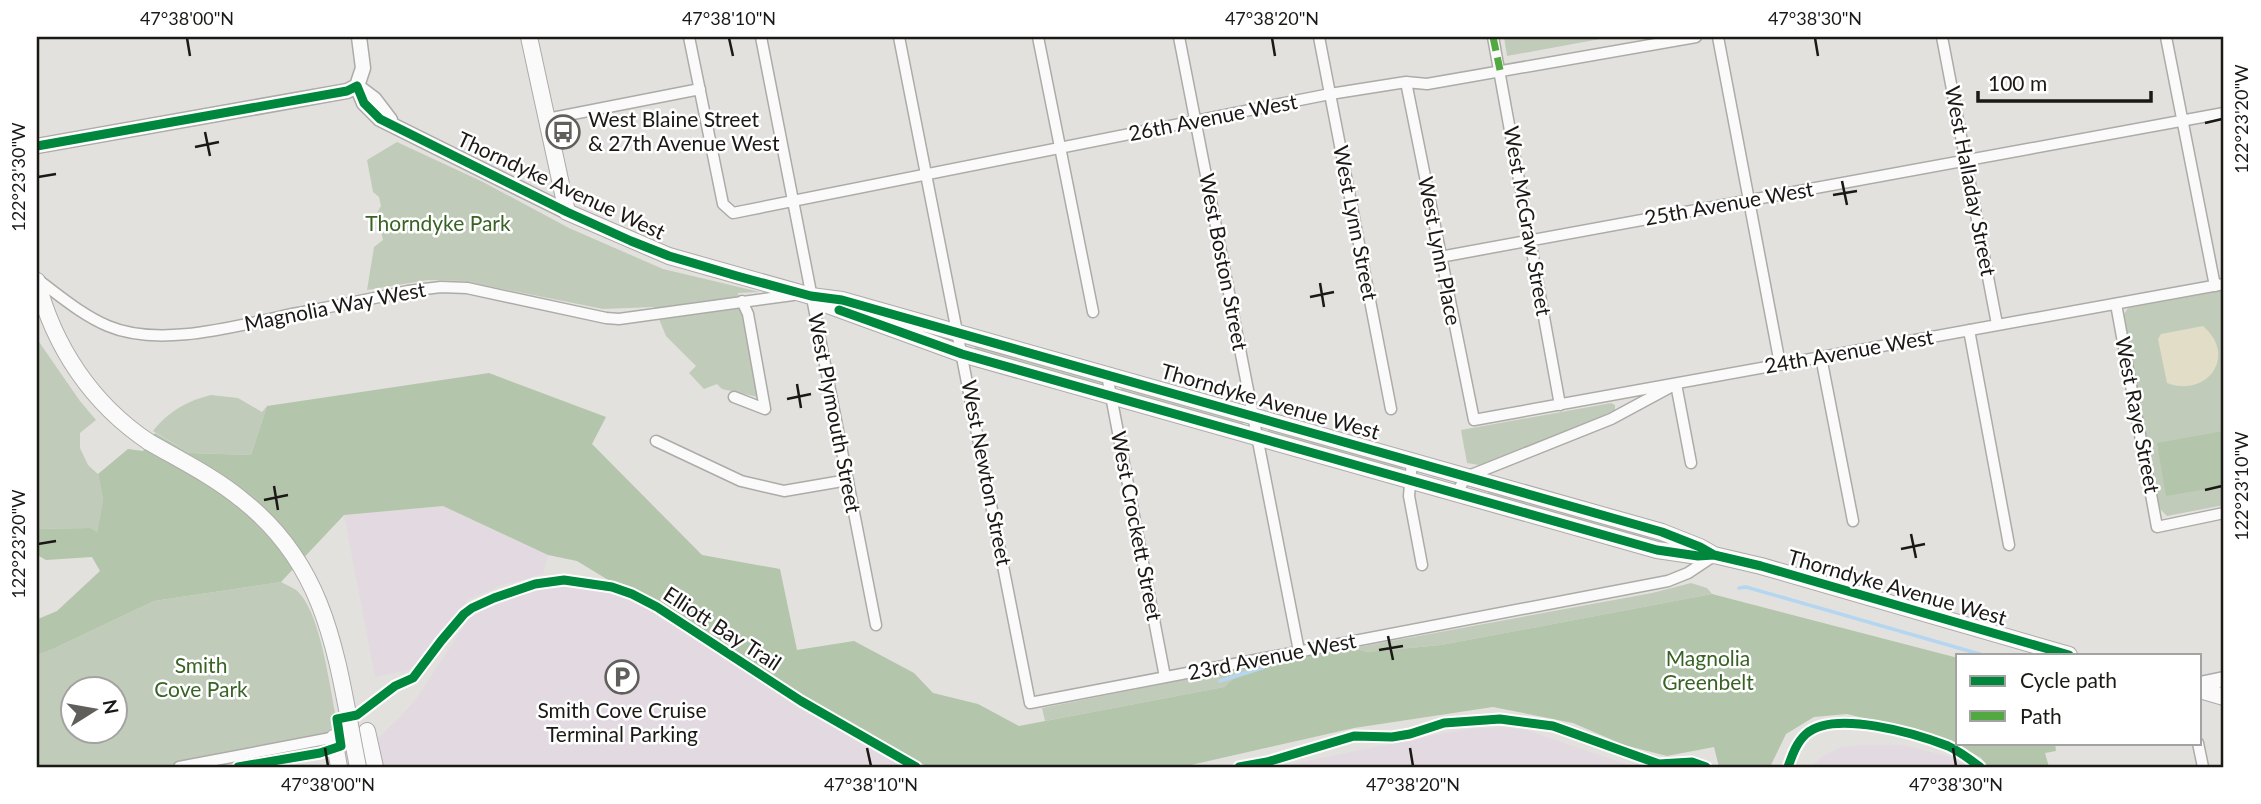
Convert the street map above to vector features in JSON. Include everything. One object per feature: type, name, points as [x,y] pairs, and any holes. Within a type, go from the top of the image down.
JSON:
[{"type":"main road","points":[[530,37],[567,212]]},
{"type":"main road","name":"Thorndyke Avenue West","points":[[567,212],[669,256],[811,296],[842,300],[958,332],[1662,532],[1714,555],[1858,594],[2031,650],[2061,654]]},
{"type":"main road","points":[[37,280],[57,337],[82,378],[119,419],[149,442],[241,498],[270,524],[294,555],[314,588],[328,624],[358,767]]},
{"type":"main road","name":"Thorndyke Avenue West","points":[[811,296],[835,309],[962,354],[1111,397],[1657,550],[1698,556],[1714,555]]},
{"type":"main road","points":[[2202,690],[2224,696]]},
{"type":"main road","points":[[367,731],[374,767]]},
{"type":"main road","points":[[334,738],[340,767]]},
{"type":"street","points":[[37,146],[347,91],[356,86],[362,68],[359,37]]},
{"type":"street","points":[[547,119],[700,89],[689,37]]},
{"type":"street","name":"West Plymouth Street","points":[[761,37],[876,625]]},
{"type":"street","name":"West Newton Street","points":[[899,37],[1030,703]]},
{"type":"street","points":[[1038,37],[1093,312]]},
{"type":"street","name":"West Boston Street","points":[[1179,37],[1299,651]]},
{"type":"street","name":"West Lynn Street","points":[[1319,37],[1391,409]]},
{"type":"street","name":"West McGraw Street","points":[[1493,37],[1560,404]]},
{"type":"street","name":"26th Avenue West","points":[[700,89],[723,204],[731,212],[793,202],[1330,94],[1406,82],[1427,84],[1696,37]]},
{"type":"street","points":[[1718,37],[1780,364]]},
{"type":"street","name":"West Halladay Street","points":[[1942,37],[1997,324]]},
{"type":"street","points":[[2166,37],[2220,285]]},
{"type":"street","name":"West Lynn Place","points":[[1406,82],[1474,421]]},
{"type":"street","name":"Thorndyke Avenue West","points":[[356,86],[374,99],[395,127],[567,212]]},
{"type":"street","name":"25th Avenue West","points":[[1440,257],[2224,113]]},
{"type":"street","name":"Magnolia Way West","points":[[37,280],[82,312],[110,327],[167,335],[204,332],[408,291],[441,287],[467,288],[606,318],[634,318],[790,295],[811,296]]},
{"type":"street","name":"24th Avenue West","points":[[1474,421],[2220,285]]},
{"type":"street","points":[[734,397],[765,409],[748,314],[742,301]]},
{"type":"street","name":"West Raye Street","points":[[2116,304],[2157,527],[2224,513]]},
{"type":"street","points":[[1969,330],[2010,545]]},
{"type":"street","points":[[1821,357],[1853,521]]},
{"type":"street","name":"West Crockett Street","points":[[1107,375],[1165,677]]},
{"type":"street","points":[[1456,494],[1466,477],[1611,419],[1676,384],[1691,463]]},
{"type":"street","points":[[656,441],[741,481],[784,491],[848,480]]},
{"type":"street","points":[[1412,461],[1409,496],[1422,565]]},
{"type":"street","name":"23rd Avenue West","points":[[1030,703],[1668,581],[1688,573],[1714,555]]},
{"type":"street","points":[[2202,684],[2224,679]]},
{"type":"street","points":[[179,767],[367,731]]},
{"type":"street","points":[[2198,744],[2203,767]]},
{"type":"shaded area","points":[[443,506],[548,555],[543,574],[502,585],[469,599],[409,670],[375,677],[344,515]]},
{"type":"shaded area","name":"Smith Cove Cruise Terminal Parking","points":[[562,584],[621,593],[647,606],[806,709],[904,767],[330,767],[326,759],[379,737],[400,717],[416,699],[472,614],[495,600],[513,594]]},
{"type":"shaded area","points":[[1503,727],[1526,730],[1634,767],[1277,767],[1434,735]]},
{"type":"shaded area","points":[[1903,745],[1947,756],[1967,767],[1811,767],[1823,756],[1841,747]]},
{"type":"green space","points":[[1504,37],[1611,37],[1507,56]]},
{"type":"green space","name":"Thorndyke Park","points":[[397,142],[483,182],[569,228],[663,269],[760,292],[738,293],[758,397],[722,389],[717,384],[704,389],[689,373],[696,366],[666,336],[654,307],[603,309],[463,281],[428,280],[367,290],[374,247],[383,240],[377,213],[381,206],[379,197],[373,192],[367,160]]},
{"type":"green space","points":[[2224,290],[2224,505],[2167,516],[2160,509],[2122,317],[2128,308]]},
{"type":"green space","points":[[37,339],[96,420],[80,433],[80,448],[88,465],[98,474],[103,499],[97,532],[89,528],[37,529]]},
{"type":"green space","points":[[976,346],[1105,381],[1106,387],[973,351]]},
{"type":"green space","name":"Magnolia Greenbelt","points":[[489,373],[606,417],[592,444],[702,555],[780,569],[797,650],[854,641],[914,673],[933,693],[978,704],[1019,726],[1224,687],[1233,679],[1264,669],[1268,663],[1353,648],[1367,652],[1441,645],[1712,594],[1956,657],[1956,744],[2055,744],[2056,751],[2045,753],[2049,767],[1988,767],[1981,758],[1945,738],[1847,714],[1814,717],[1786,734],[1770,767],[1719,767],[1714,747],[1667,756],[1624,745],[1573,723],[1493,707],[1354,728],[1182,767],[928,767],[786,688],[577,561],[548,555],[443,506],[344,515],[281,582],[154,601],[37,655],[38,619],[57,611],[100,571],[92,557],[46,560],[37,555],[37,529],[90,528],[97,532],[103,499],[98,474],[128,449],[143,451],[155,433],[189,453],[251,455],[267,406]]},
{"type":"green space","points":[[1123,387],[1239,420],[1243,422],[1243,427],[1119,391]]},
{"type":"green space","points":[[211,395],[238,398],[262,412],[267,406],[251,455],[189,453],[153,431],[179,408]]},
{"type":"green space","points":[[1611,403],[1615,405],[1615,410],[1602,416],[1479,465],[1467,463],[1461,430]]},
{"type":"green space","points":[[1268,429],[1402,466],[1404,471],[1268,434]]},
{"type":"green space","points":[[2224,431],[2224,486],[2166,496],[2157,443]]},
{"type":"green space","points":[[1489,491],[1660,539],[1661,543],[1487,494]]},
{"type":"green space","name":"Smith Cove Park","points":[[281,582],[296,590],[313,617],[325,658],[340,736],[179,767],[37,767],[37,655],[154,601]]},
{"type":"green space","points":[[1691,583],[1707,588],[1712,594],[1441,645],[1367,652],[1353,648],[1652,593]]},
{"type":"green space","points":[[1267,663],[1264,669],[1233,679],[1224,687],[1045,721],[1042,708]]},
{"type":"sand","points":[[2203,326],[2213,338],[2218,350],[2218,361],[2213,371],[2194,385],[2167,383],[2158,339],[2161,334]]},
{"type":"waterway","points":[[1739,588],[1746,587],[1980,654]]},
{"type":"waterway","points":[[1220,681],[1264,667]]},
{"type":"marked path","points":[[1493,37],[1500,70]]},
{"type":"cycle path","points":[[357,86],[364,103],[380,119],[567,212],[669,256],[811,296],[842,300],[1662,532],[1714,555]]},
{"type":"cycle path","points":[[37,146],[347,91],[357,86]]},
{"type":"cycle path","points":[[839,310],[962,354],[1657,550],[1698,556],[1714,555],[1761,566],[2066,654]]},
{"type":"cycle path","name":"Elliott Bay Trail","points":[[238,767],[320,753],[341,746],[337,719],[357,715],[395,686],[413,678],[441,641],[472,608],[535,584],[564,580],[612,587],[657,607],[801,701],[916,767]]},
{"type":"cycle path","points":[[1239,767],[1267,762],[1354,736],[1392,737],[1444,723],[1500,719],[1553,726],[1659,764],[1692,762],[1706,767]]},
{"type":"cycle path","points":[[1788,767],[1797,745],[1806,734],[1819,727],[1836,724],[1876,726],[1934,741],[1952,748],[1980,767]]},
{"type":"place","name":"West Blaine Street & 27th Avenue West","points":[[563,132]]},
{"type":"place","name":"Smith Cove Cruise Terminal Parking","points":[[622,677]]}]
